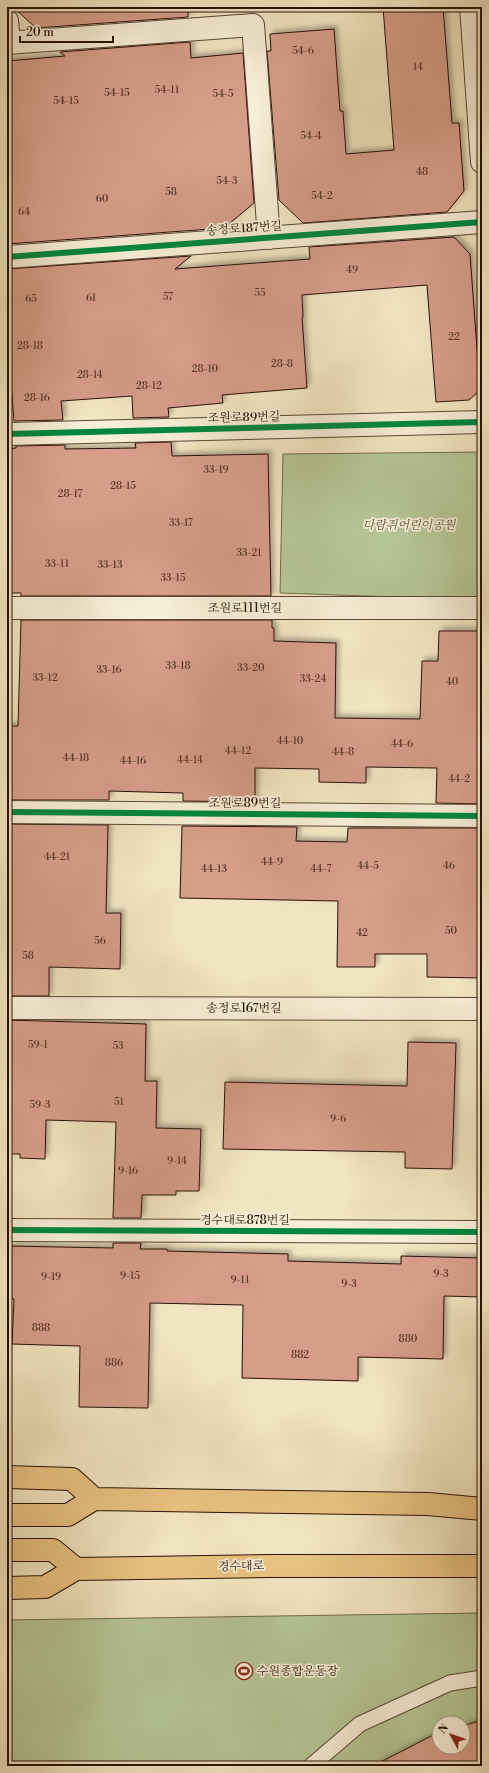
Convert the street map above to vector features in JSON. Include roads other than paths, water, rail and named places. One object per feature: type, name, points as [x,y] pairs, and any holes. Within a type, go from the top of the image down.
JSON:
[{"type":"main road","points":[[7,1476],[72,1479],[94,1499]]},
{"type":"main road","points":[[7,1515],[68,1515],[94,1499],[428,1504],[482,1509]]},
{"type":"main road","points":[[7,1550],[53,1550],[76,1569],[45,1587],[7,1588]]},
{"type":"main road","name":"경수대로","points":[[76,1569],[271,1566],[482,1566]]},
{"type":"street","points":[[471,7],[482,162]]},
{"type":"street","name":"송정로187번길","points":[[8,35],[253,25],[269,238]]},
{"type":"street","name":"송정로187번길","points":[[7,257],[482,222]]},
{"type":"street","name":"조원로89번길","points":[[7,434],[482,422]]},
{"type":"street","name":"조원로111번길","points":[[7,608],[482,608]]},
{"type":"street","name":"조원로89번길","points":[[7,812],[482,816]]},
{"type":"street","name":"송정로167번길","points":[[7,1008],[482,1009]]},
{"type":"street","name":"경수대로878번길","points":[[7,1230],[482,1232]]},
{"type":"lane","points":[[311,1766],[360,1724],[450,1683],[482,1678]]},
{"type":"place","name":"수원종합운동장","points":[[244,1671]]},
{"type":"park label","name":"다람쥐어린이공원","points":[[409,525]]}]
